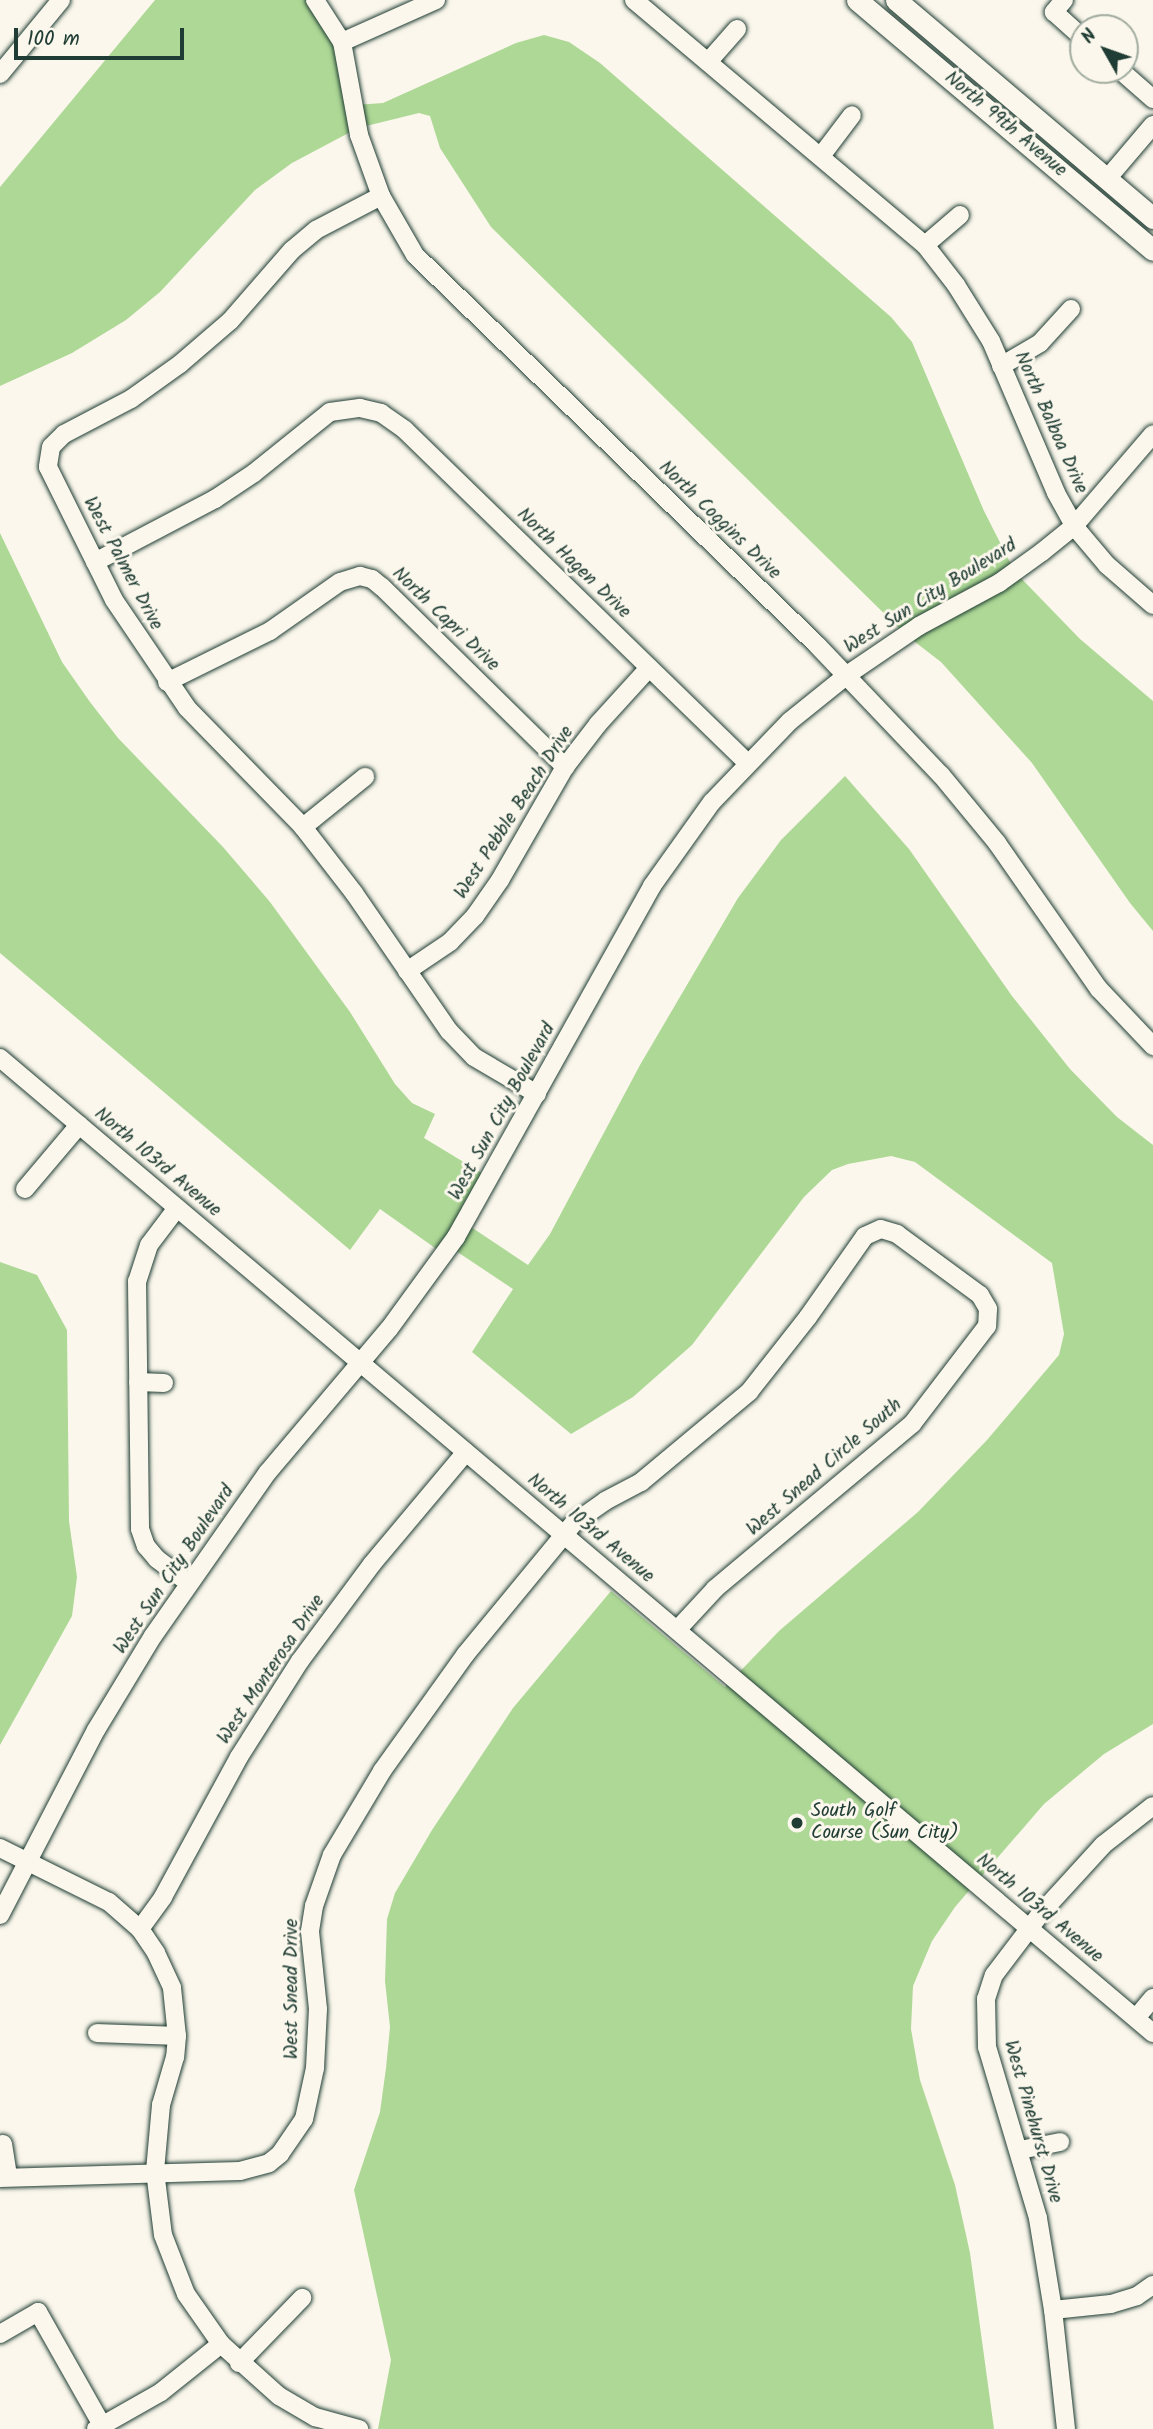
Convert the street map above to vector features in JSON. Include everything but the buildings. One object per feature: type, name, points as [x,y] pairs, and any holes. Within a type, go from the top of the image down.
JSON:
[{"type":"main road","name":"North 99th Avenue","points":[[857,0],[1153,250]]},
{"type":"main road","name":"North 99th Avenue","points":[[895,0],[1153,218]]},
{"type":"street","points":[[0,74],[61,0]]},
{"type":"street","name":"North Coggins Drive","points":[[315,0],[342,42],[359,135],[381,196],[415,255],[847,675],[965,801],[1028,885],[1099,989],[1153,1046]]},
{"type":"street","points":[[342,42],[436,0]]},
{"type":"street","name":"North Balboa Drive","points":[[634,0],[925,245],[978,320],[1056,493],[1074,526],[1107,565],[1153,605]]},
{"type":"street","points":[[708,62],[737,29]]},
{"type":"street","points":[[1136,84],[1153,99]]},
{"type":"street","points":[[821,156],[852,115]]},
{"type":"street","points":[[1107,179],[1153,125]]},
{"type":"street","name":"West Palmer Drive","points":[[381,196],[316,229],[292,250],[230,321],[180,364],[131,399],[64,434],[51,447],[48,467],[114,600],[187,708],[303,827],[354,893],[449,1031],[474,1056],[537,1094]]},
{"type":"street","points":[[925,245],[960,215]]},
{"type":"street","points":[[1001,366],[1040,343],[1071,309]]},
{"type":"street","points":[[95,562],[215,499],[254,473],[331,412],[360,408],[359,388]]},
{"type":"street","name":"North Hagen Drive","points":[[360,408],[395,421],[748,763]]},
{"type":"street","name":"West Sun City Boulevard","points":[[0,1915],[96,1730],[188,1582],[268,1472],[412,1300],[456,1237],[652,886],[712,803],[790,721],[847,675],[919,626],[999,583],[1074,526],[1153,435]]},
{"type":"street","name":"North Capri Drive","points":[[167,682],[259,636],[340,582],[360,576],[372,579],[382,587],[565,767]]},
{"type":"street","name":"West Pebble Beach Drive","points":[[407,971],[440,950],[475,916],[500,880],[565,767],[598,724],[649,668]]},
{"type":"street","points":[[303,827],[365,776]]},
{"type":"street","name":"North 103rd Avenue","points":[[0,1058],[1153,2033]]},
{"type":"street","points":[[25,1189],[79,1125]]},
{"type":"street","points":[[177,1208],[149,1245],[137,1281],[140,1529],[146,1546],[157,1559],[188,1582]]},
{"type":"street","name":"West Snead Drive","points":[[3,2144],[4,2177],[254,2168],[269,2163],[290,2144],[304,2119],[315,2068],[317,2010],[310,1931],[314,1906],[331,1855],[382,1771],[429,1702],[564,1535],[591,1510],[641,1482],[749,1392],[786,1348],[865,1236],[881,1230],[890,1231],[938,1264]]},
{"type":"street","name":"West Snead Circle South","points":[[677,1630],[715,1589],[912,1424],[972,1349],[987,1326],[988,1309],[980,1295],[938,1264]]},
{"type":"street","points":[[138,1382],[164,1383]]},
{"type":"street","name":"West Monterosa Drive","points":[[140,1929],[163,1897],[233,1766],[300,1661],[372,1564],[466,1452]]},
{"type":"street","name":"West Pinehurst Drive","points":[[1066,2429],[1053,2310],[1038,2218],[1020,2150],[987,2047],[986,1999],[994,1975],[1029,1928],[1102,1845],[1153,1806]]},
{"type":"street","points":[[0,1848],[109,1902],[140,1929],[156,1952],[172,1989],[177,2036],[175,2057],[161,2105],[155,2171],[163,2235],[186,2294],[221,2344],[239,2363],[312,2423],[359,2429]]},
{"type":"street","points":[[1136,2018],[1153,1998]]},
{"type":"street","points":[[97,2033],[177,2036]]},
{"type":"street","points":[[1020,2150],[1060,2143]]},
{"type":"street","points":[[1053,2310],[1111,2304],[1137,2296],[1153,2285]]},
{"type":"street","points":[[239,2363],[302,2298]]},
{"type":"street","points":[[0,2334],[38,2312],[99,2427],[161,2392],[221,2344]]},
{"type":"green space","points":[[155,0],[315,0],[327,15],[355,105],[383,103],[516,43],[544,35],[569,42],[600,63],[891,317],[912,342],[984,511],[1015,572],[1080,639],[1153,701],[1153,931],[1130,903],[1032,763],[941,662],[906,635],[491,227],[440,148],[430,116],[419,113],[358,128],[292,163],[255,190],[160,292],[126,320],[72,353],[0,386],[0,187]]},
{"type":"green space","name":"South Golf Course (Sun City)","points":[[0,533],[62,662],[90,702],[118,738],[223,847],[270,902],[350,1012],[395,1084],[412,1103],[435,1114],[424,1138],[490,1178],[465,1223],[528,1265],[550,1234],[640,1065],[738,898],[781,840],[845,776],[909,849],[1012,996],[1070,1069],[1117,1117],[1153,1145],[1153,1724],[1104,1754],[1044,1804],[955,1907],[932,1941],[913,1986],[911,2029],[920,2080],[955,2185],[970,2253],[994,2429],[378,2429],[391,2360],[354,2190],[380,2112],[390,2027],[385,1981],[387,1919],[395,1893],[432,1830],[513,1708],[611,1591],[725,1687],[779,1631],[918,1512],[987,1440],[1059,1355],[1064,1334],[1052,1263],[915,1162],[891,1156],[848,1164],[832,1170],[804,1197],[692,1345],[633,1397],[571,1434],[472,1352],[513,1289],[450,1247],[445,1255],[380,1209],[350,1250],[0,953]]},
{"type":"green space","points":[[0,1262],[37,1275],[67,1330],[69,1521],[77,1577],[72,1616],[0,1745]]},
{"type":"place","name":"South Golf Course (Sun City)","points":[[797,1823]]}]
